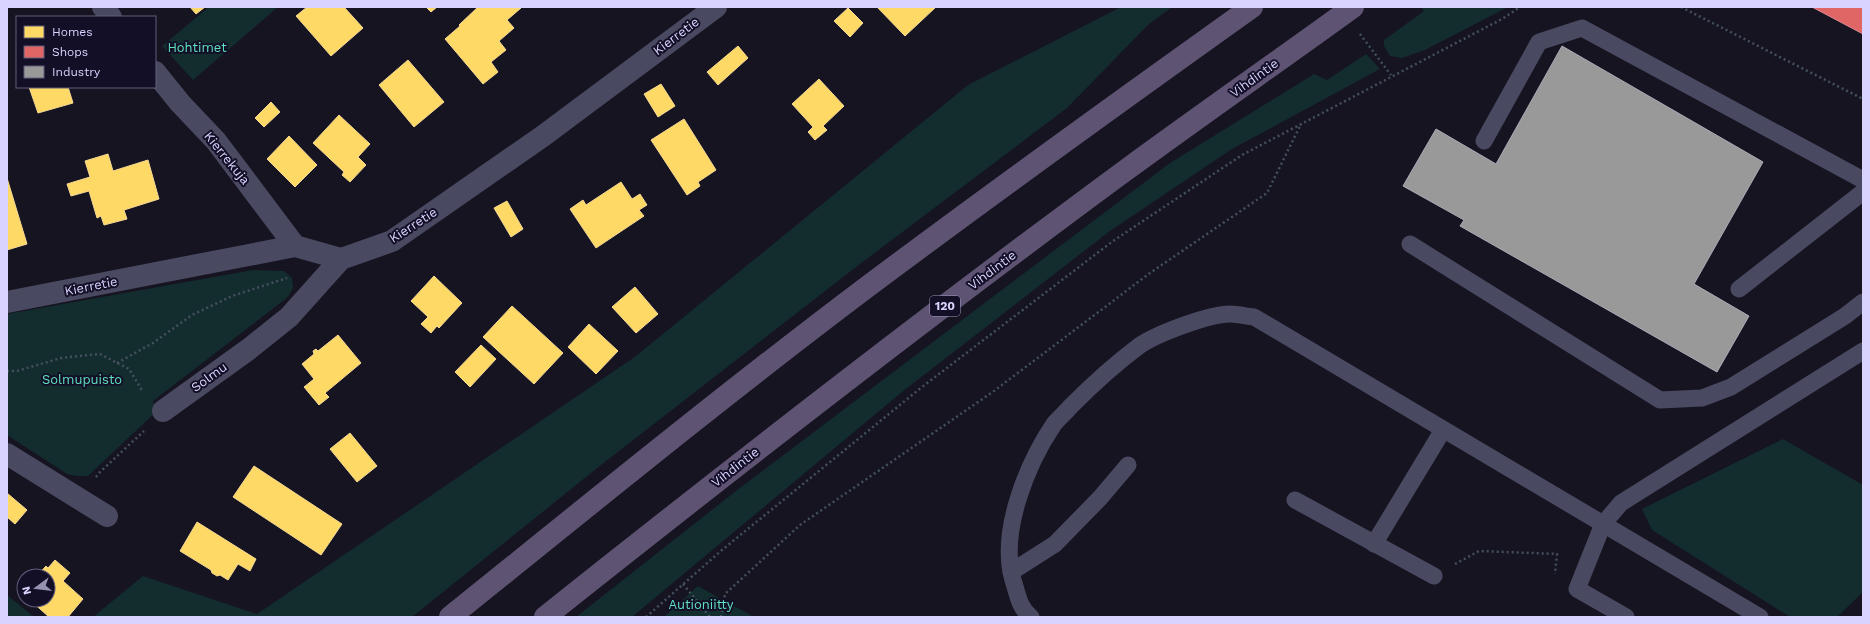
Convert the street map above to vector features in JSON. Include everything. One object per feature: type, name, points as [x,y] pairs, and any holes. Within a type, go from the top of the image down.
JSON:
[{"type":"main road","points":[[450,617],[651,455],[866,288],[1094,120],[1252,7]]},
{"type":"main road","name":"Vihdintie","points":[[545,617],[689,502],[911,331],[1126,170],[1353,7]]},
{"type":"street","points":[[102,7],[110,16]]},
{"type":"street","name":"Kierretie","points":[[7,302],[295,246],[336,264],[392,241],[543,136],[716,7]]},
{"type":"street","name":"Kierrekuja","points":[[156,73],[180,103],[216,141],[295,246]]},
{"type":"street","name":"Solmu","points":[[160,416],[289,317],[336,264]]},
{"type":"street","points":[[7,454],[107,516]]},
{"type":"lane","points":[[1484,141],[1539,42],[1582,28],[1863,180]]},
{"type":"lane","points":[[1739,289],[1863,192]]},
{"type":"lane","points":[[1410,244],[1660,400],[1702,398],[1730,387],[1845,316],[1863,302]]},
{"type":"lane","points":[[1031,617],[1023,611],[1011,572],[1008,553],[1011,520],[1031,466],[1055,423],[1087,390],[1140,346],[1181,326],[1207,318],[1229,314],[1254,318],[1760,617]]},
{"type":"lane","points":[[1626,617],[1577,590],[1603,524],[1621,503],[1863,351]]},
{"type":"lane","points":[[1374,544],[1443,430]]},
{"type":"lane","points":[[1011,572],[1056,544],[1100,498],[1128,465]]},
{"type":"lane","points":[[1295,500],[1434,576]]},
{"type":"path","points":[[646,617],[722,550],[922,387],[1113,241],[1242,155],[1392,75],[1502,19],[1520,7]]},
{"type":"path","points":[[1681,7],[1863,99]]},
{"type":"path","points":[[1368,44],[1392,75]]},
{"type":"path","points":[[721,617],[725,594],[800,525],[994,391],[1150,273],[1267,193],[1302,123]]},
{"type":"path","points":[[117,363],[154,343],[192,315],[232,296],[278,280],[336,264]]},
{"type":"path","points":[[7,371],[17,371],[61,358],[100,354],[129,369],[160,416],[100,472],[82,500]]},
{"type":"path","points":[[1434,576],[1479,551],[1557,554],[1554,581]]},
{"type":"path","points":[[683,584],[710,617]]},
{"type":"green space","name":"Hohtimet","points":[[209,7],[278,7],[193,80],[162,46]]},
{"type":"green space","points":[[1121,7],[1172,7],[1148,25],[1067,108],[860,264],[601,465],[412,617],[93,617],[143,576],[257,614],[636,356],[968,85]]},
{"type":"green space","points":[[1421,7],[1508,7],[1425,50],[1402,58],[1390,56],[1384,46],[1384,40],[1424,11]]},
{"type":"green space","points":[[1366,54],[1380,69],[1232,149],[1110,231],[902,392],[632,617],[576,617],[741,487],[1170,163],[1314,74],[1327,80]]},
{"type":"green space","name":"Solmupuisto","points":[[253,270],[284,271],[292,278],[293,288],[288,297],[153,401],[157,411],[88,476],[67,474],[7,435],[7,314]]},
{"type":"green space","points":[[1783,439],[1863,485],[1863,592],[1837,617],[1790,617],[1652,530],[1642,509]]},
{"type":"green space","name":"Autioniitty","points":[[698,586],[754,617],[664,617]]},
{"type":"green space","points":[[7,595],[16,602],[16,608],[23,608],[34,617],[7,617]]},
{"type":"building: Homes","points":[[190,7],[205,7],[196,14]]},
{"type":"building: Homes","points":[[307,7],[344,7],[363,28],[331,56],[296,16]]},
{"type":"building: Homes","points":[[426,7],[437,7],[431,12]]},
{"type":"building: Homes","points":[[478,7],[521,8],[507,20],[514,28],[499,41],[506,50],[491,62],[498,72],[483,84],[445,39]]},
{"type":"building: Homes","points":[[877,7],[936,7],[905,36]]},
{"type":"building: Homes","points":[[848,8],[863,23],[850,37],[834,21]]},
{"type":"building: Homes","points":[[738,46],[748,58],[718,85],[707,72]]},
{"type":"building: Homes","points":[[408,60],[444,102],[414,127],[379,85]]},
{"type":"building: Homes","points":[[819,79],[844,106],[823,126],[827,130],[815,140],[808,132],[813,127],[792,104]]},
{"type":"building: Homes","points":[[661,84],[675,106],[658,117],[644,94]]},
{"type":"building: Homes","points":[[29,88],[68,88],[73,103],[38,113]]},
{"type":"building: Homes","points":[[271,102],[280,112],[264,127],[255,118]]},
{"type":"building: Homes","points":[[339,115],[370,144],[358,157],[366,165],[350,182],[342,175],[344,172],[313,143]]},
{"type":"building: Homes","points":[[684,119],[716,170],[698,182],[700,186],[687,195],[651,140]]},
{"type":"building: Homes","points":[[289,136],[317,165],[295,187],[267,159]]},
{"type":"building: Homes","points":[[108,154],[113,171],[148,160],[159,199],[124,210],[127,219],[104,225],[101,216],[97,218],[89,191],[71,196],[67,184],[90,177],[85,161]]},
{"type":"building: Homes","points":[[7,178],[27,244],[7,250]]},
{"type":"building: Homes","points":[[621,182],[632,199],[640,194],[647,205],[639,210],[644,216],[596,248],[570,209],[583,200],[586,205]]},
{"type":"building: Homes","points":[[507,201],[523,229],[511,237],[494,208]]},
{"type":"building: Homes","points":[[434,276],[462,303],[439,328],[437,326],[431,333],[421,324],[428,317],[411,301]]},
{"type":"building: Homes","points":[[635,287],[658,314],[636,333],[612,307]]},
{"type":"building: Homes","points":[[512,306],[563,353],[534,384],[483,337]]},
{"type":"building: Homes","points":[[589,324],[618,351],[596,374],[568,347]]},
{"type":"building: Homes","points":[[338,335],[361,363],[325,393],[329,397],[319,405],[304,387],[314,379],[302,364],[314,354],[313,351],[316,349],[318,351]]},
{"type":"building: Homes","points":[[481,345],[496,359],[470,387],[455,372]]},
{"type":"building: Homes","points":[[350,433],[377,466],[357,482],[330,449]]},
{"type":"building: Homes","points":[[254,466],[342,524],[321,555],[233,497]]},
{"type":"building: Homes","points":[[7,493],[27,510],[15,524],[7,517]]},
{"type":"building: Homes","points":[[197,522],[256,559],[250,571],[238,564],[228,580],[220,575],[217,576],[212,573],[211,570],[180,551]]},
{"type":"building: Homes","points":[[55,560],[70,573],[63,581],[83,599],[68,617],[49,617],[39,608],[56,608],[56,568],[48,568]]},
{"type":"building: Shops","points":[[1812,7],[1863,7],[1863,34]]},
{"type":"building: Industry","points":[[1562,46],[1763,162],[1694,284],[1749,316],[1717,372],[1460,226],[1464,220],[1403,186],[1436,129],[1496,164]]}]
